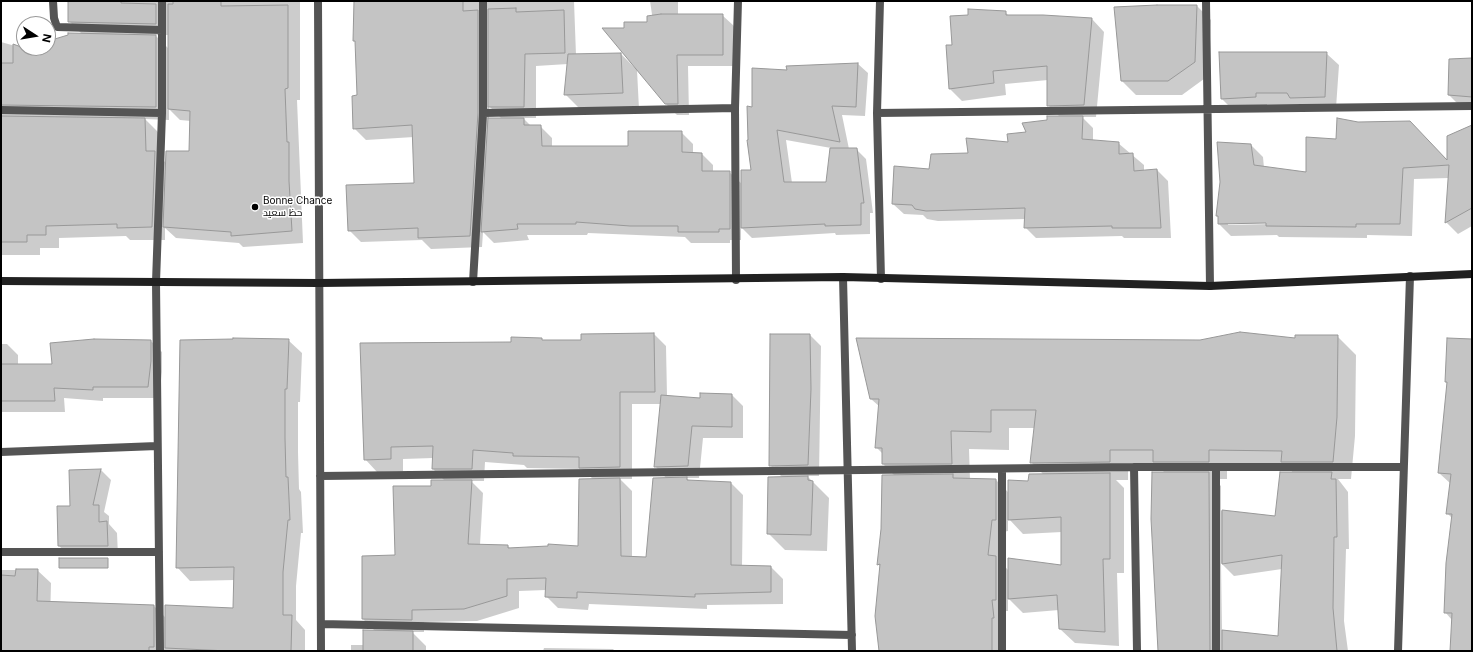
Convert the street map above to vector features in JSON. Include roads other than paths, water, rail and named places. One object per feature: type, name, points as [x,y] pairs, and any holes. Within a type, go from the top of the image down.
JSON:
[{"type":"street","points":[[53,1],[54,18],[57,27],[162,30]]},
{"type":"street","points":[[160,651],[156,282],[162,113],[162,1]]},
{"type":"street","points":[[318,1],[321,651]]},
{"type":"street","points":[[473,282],[483,113],[483,1]]},
{"type":"street","points":[[736,280],[735,108],[738,1]]},
{"type":"street","points":[[880,1],[877,113],[881,279]]},
{"type":"street","points":[[1206,1],[1210,286]]},
{"type":"street","points":[[877,113],[1472,106]]},
{"type":"street","points":[[483,113],[735,108]]},
{"type":"street","points":[[1,110],[162,113]]},
{"type":"street","points":[[1,280],[319,283],[736,280],[843,277],[1210,286],[1472,274]]},
{"type":"street","points":[[1398,651],[1410,276]]},
{"type":"street","points":[[843,277],[849,471],[852,651]]},
{"type":"street","points":[[1,452],[157,446]]},
{"type":"street","points":[[320,476],[1134,467],[1403,467]]},
{"type":"street","points":[[1134,467],[1137,651]]},
{"type":"street","points":[[1216,467],[1216,651]]},
{"type":"street","points":[[1002,469],[1002,651]]},
{"type":"street","points":[[1,552],[158,552]]},
{"type":"street","points":[[321,624],[852,635]]},
{"type":"place","name":"Bonne Chance حظ سعيد","points":[[255,207]]}]
